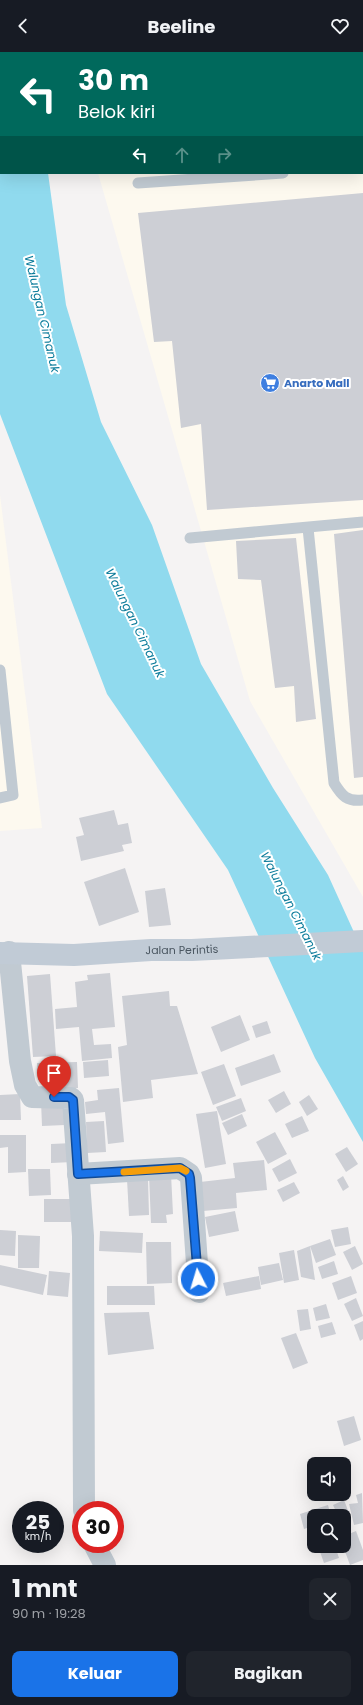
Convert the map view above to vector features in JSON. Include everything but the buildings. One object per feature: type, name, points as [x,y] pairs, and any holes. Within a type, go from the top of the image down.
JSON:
[{"type":"street","name":"Jalan Perintis","points":[[4,953],[74,955],[151,950],[192,950],[363,941]]},
{"type":"street","points":[[4,953],[25,1085],[32,1097],[65,1097],[73,1100],[83,1236],[84,1501]]},
{"type":"street","points":[[78,1174],[180,1168],[189,1174],[199,1292]]},
{"type":"street","points":[[99,1553],[105,1565]]},
{"type":"lane","points":[[138,183],[268,174]]},
{"type":"lane","points":[[190,538],[363,522]]},
{"type":"lane","points":[[308,528],[334,783],[345,798],[353,801],[363,800]]},
{"type":"lane","points":[[0,670],[3,736],[13,795],[0,798]]},
{"type":"shaded area","name":"Anarto Mall","points":[[98,174],[363,174],[363,897],[250,701]]},
{"type":"shaded area","points":[[0,495],[42,828],[0,831]]},
{"type":"water","name":"Walungan Cimanuk","points":[[0,174],[48,174],[66,305],[101,422],[152,525],[201,664],[273,788],[328,875],[363,952],[363,1142],[315,1058],[228,870],[107,694],[0,414]]},
{"type":"slow traffic","points":[[124,1172],[180,1168],[186,1171]]},
{"type":"place","name":"Anarto Mall","points":[[270,383]]},
{"type":"route","points":[[54,1097],[69,1097],[73,1100],[78,1174],[180,1168],[189,1174],[198,1279]]}]
